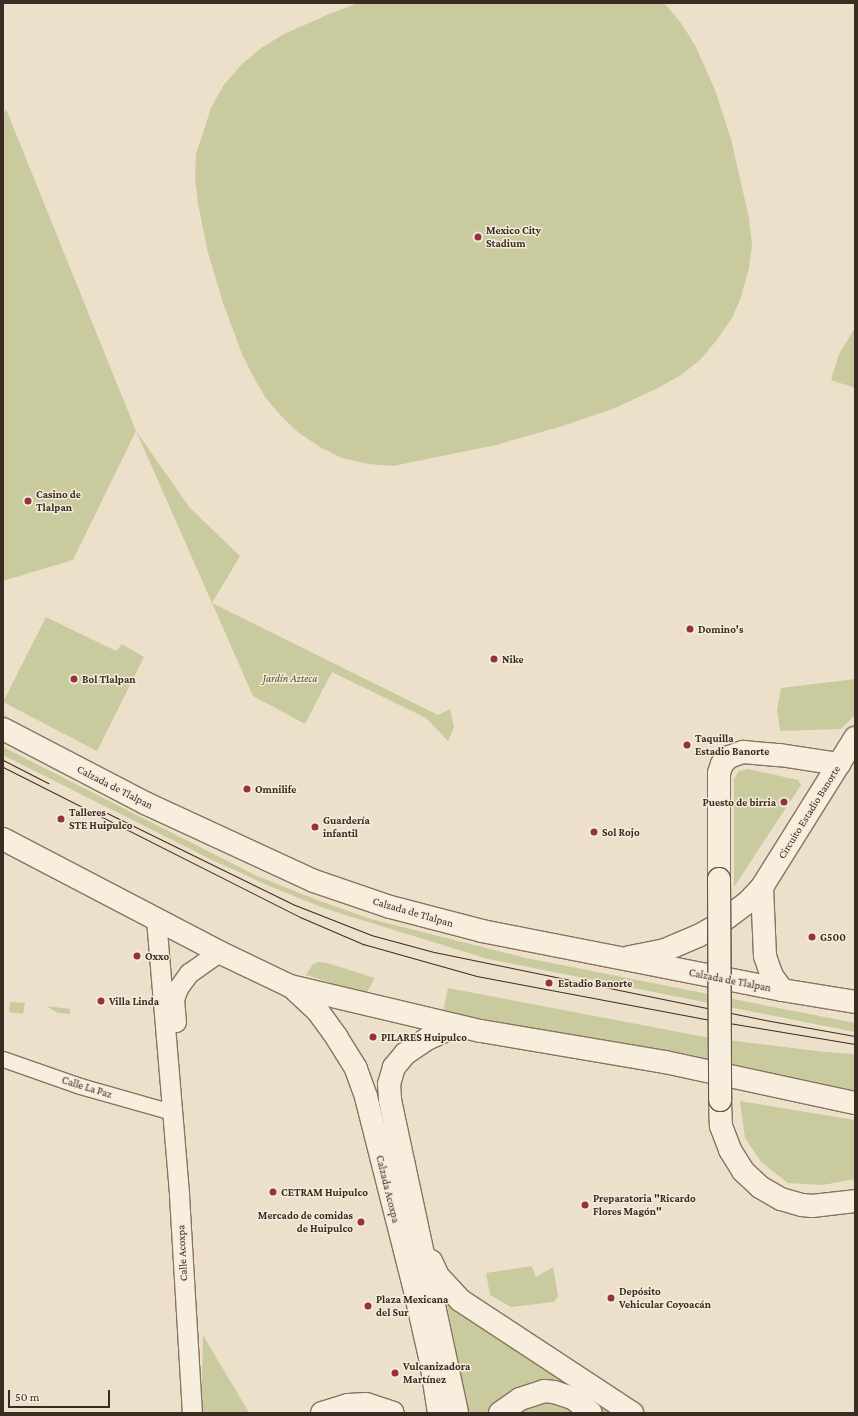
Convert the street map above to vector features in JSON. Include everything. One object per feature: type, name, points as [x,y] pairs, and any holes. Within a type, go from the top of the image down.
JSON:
[{"type":"main road","name":"Calzada de Tlalpan","points":[[3,729],[144,803],[314,881],[390,907],[482,931],[782,990],[855,1002]]},
{"type":"main road","name":"Circuito Estadio Banorte","points":[[616,958],[665,950],[698,936],[732,915],[762,887],[855,738]]},
{"type":"main road","points":[[839,764],[780,755],[743,752],[729,757],[722,764],[719,773],[720,1100],[722,1126],[730,1150],[743,1171],[760,1187],[781,1199],[802,1205],[812,1206],[855,1201]]},
{"type":"main road","points":[[3,839],[219,952],[290,986],[455,1026],[666,1062],[855,1103]]},
{"type":"main road","points":[[762,887],[765,956],[772,976],[782,990]]},
{"type":"main road","name":"Calzada Acoxpa","points":[[290,986],[317,1010],[337,1038],[356,1069],[366,1098],[415,1292],[431,1362],[439,1413]]},
{"type":"main road","name":"Calzada Acoxpa","points":[[455,1026],[427,1039],[405,1054],[394,1067],[389,1084],[390,1100],[457,1413]]},
{"type":"main road","points":[[422,1244],[438,1276],[460,1300],[632,1413]]},
{"type":"main road","points":[[500,1413],[520,1399],[544,1391],[554,1392],[573,1398],[591,1413]]},
{"type":"main road","points":[[322,1413],[348,1404],[366,1404],[393,1413]]},
{"type":"street","name":"Calle Acoxpa","points":[[156,919],[179,1195],[192,1413]]},
{"type":"street","name":"Calle Acoxpa","points":[[171,1103],[178,1073],[174,999],[178,988],[189,973],[219,952]]},
{"type":"street","name":"Calle La Paz","points":[[3,1059],[80,1086],[171,1103]]},
{"type":"green space","name":"Mexico City Stadium","points":[[358,3],[665,4],[681,23],[695,45],[715,90],[731,139],[749,218],[752,245],[749,269],[741,297],[732,318],[716,341],[700,360],[681,375],[658,388],[615,408],[566,425],[496,445],[393,466],[368,464],[342,458],[320,447],[299,433],[282,417],[265,397],[253,376],[242,354],[223,303],[208,253],[198,204],[195,178],[196,154],[211,108],[223,86],[241,65],[261,48],[284,34]]},
{"type":"green space","points":[[6,109],[136,431],[73,560],[3,581],[3,115]]},
{"type":"green space","points":[[855,328],[855,388],[831,380],[839,354]]},
{"type":"green space","points":[[136,431],[190,508],[240,556],[212,603]]},
{"type":"green space","name":"Jardín Azteca","points":[[212,603],[438,715],[450,709],[454,727],[448,741],[426,718],[332,672],[305,724],[253,696]]},
{"type":"green space","name":"Bol Tlalpan","points":[[46,617],[116,651],[122,644],[144,657],[97,751],[3,702]]},
{"type":"green space","points":[[855,679],[855,715],[841,729],[780,731],[777,710],[781,688]]},
{"type":"green space","points":[[3,747],[255,875],[317,900],[371,919],[526,958],[855,1023],[855,1032],[488,959],[326,909],[269,886],[212,860],[3,755]]},
{"type":"green space","points":[[748,769],[798,780],[801,785],[734,887],[734,779],[739,771]]},
{"type":"green space","points":[[319,962],[327,963],[375,978],[366,994],[306,975],[313,964]]},
{"type":"green space","points":[[448,988],[705,1037],[825,1052],[855,1054],[855,1094],[443,1011]]},
{"type":"green space","points":[[10,1002],[25,1003],[23,1014],[9,1012]]},
{"type":"green space","points":[[46,1006],[70,1009],[70,1014],[58,1013]]},
{"type":"green space","points":[[740,1101],[855,1120],[855,1179],[823,1185],[788,1183],[761,1162],[745,1138]]},
{"type":"green space","points":[[532,1266],[536,1277],[553,1267],[558,1296],[554,1302],[511,1307],[490,1295],[486,1273]]},
{"type":"green space","points":[[445,1295],[476,1325],[616,1413],[602,1413],[567,1388],[494,1406],[488,1413],[468,1413]]},
{"type":"green space","points":[[203,1335],[248,1411],[248,1413],[201,1413]]},
{"type":"green space","points":[[538,1399],[569,1404],[579,1413],[511,1413]]},
{"type":"tram line","points":[[3,760],[48,783]]},
{"type":"tram line","points":[[3,767],[300,917],[363,944],[477,976],[699,1018],[855,1044]]},
{"type":"tram line","points":[[107,813],[295,905],[371,935],[434,952],[765,1020],[855,1036]]},
{"type":"place","name":"Mexico City Stadium","points":[[478,237]]},
{"type":"place","name":"Casino de Tlalpan","points":[[28,501]]},
{"type":"place","name":"Domino's","points":[[690,629]]},
{"type":"place","name":"Nike","points":[[494,659]]},
{"type":"place","name":"Bol Tlalpan","points":[[74,679]]},
{"type":"place","name":"Taquilla Estadio Banorte","points":[[687,745]]},
{"type":"place","name":"Omnilife","points":[[247,789]]},
{"type":"place","name":"Puesto de birria","points":[[784,802]]},
{"type":"place","name":"Talleres STE Huipulco","points":[[61,819]]},
{"type":"place","name":"Guardería infantil","points":[[315,827]]},
{"type":"place","name":"Sol Rojo","points":[[594,832]]},
{"type":"place","name":"G500","points":[[812,937]]},
{"type":"place","name":"Oxxo","points":[[137,956]]},
{"type":"place","name":"Estadio Banorte","points":[[549,983]]},
{"type":"place","name":"Villa Linda","points":[[101,1001]]},
{"type":"place","name":"PILARES Huipulco","points":[[373,1037]]},
{"type":"place","name":"CETRAM Huipulco","points":[[273,1192]]},
{"type":"place","name":"Preparatoria \"Ricardo Flores Magón\"","points":[[585,1205]]},
{"type":"place","name":"Mercado de comidas de Huipulco","points":[[361,1222]]},
{"type":"place","name":"Depósito Vehicular Coyoacán","points":[[611,1298]]},
{"type":"place","name":"Plaza Mexicana del Sur","points":[[368,1306]]},
{"type":"place","name":"Vulcanizadora Martínez","points":[[395,1373]]}]
